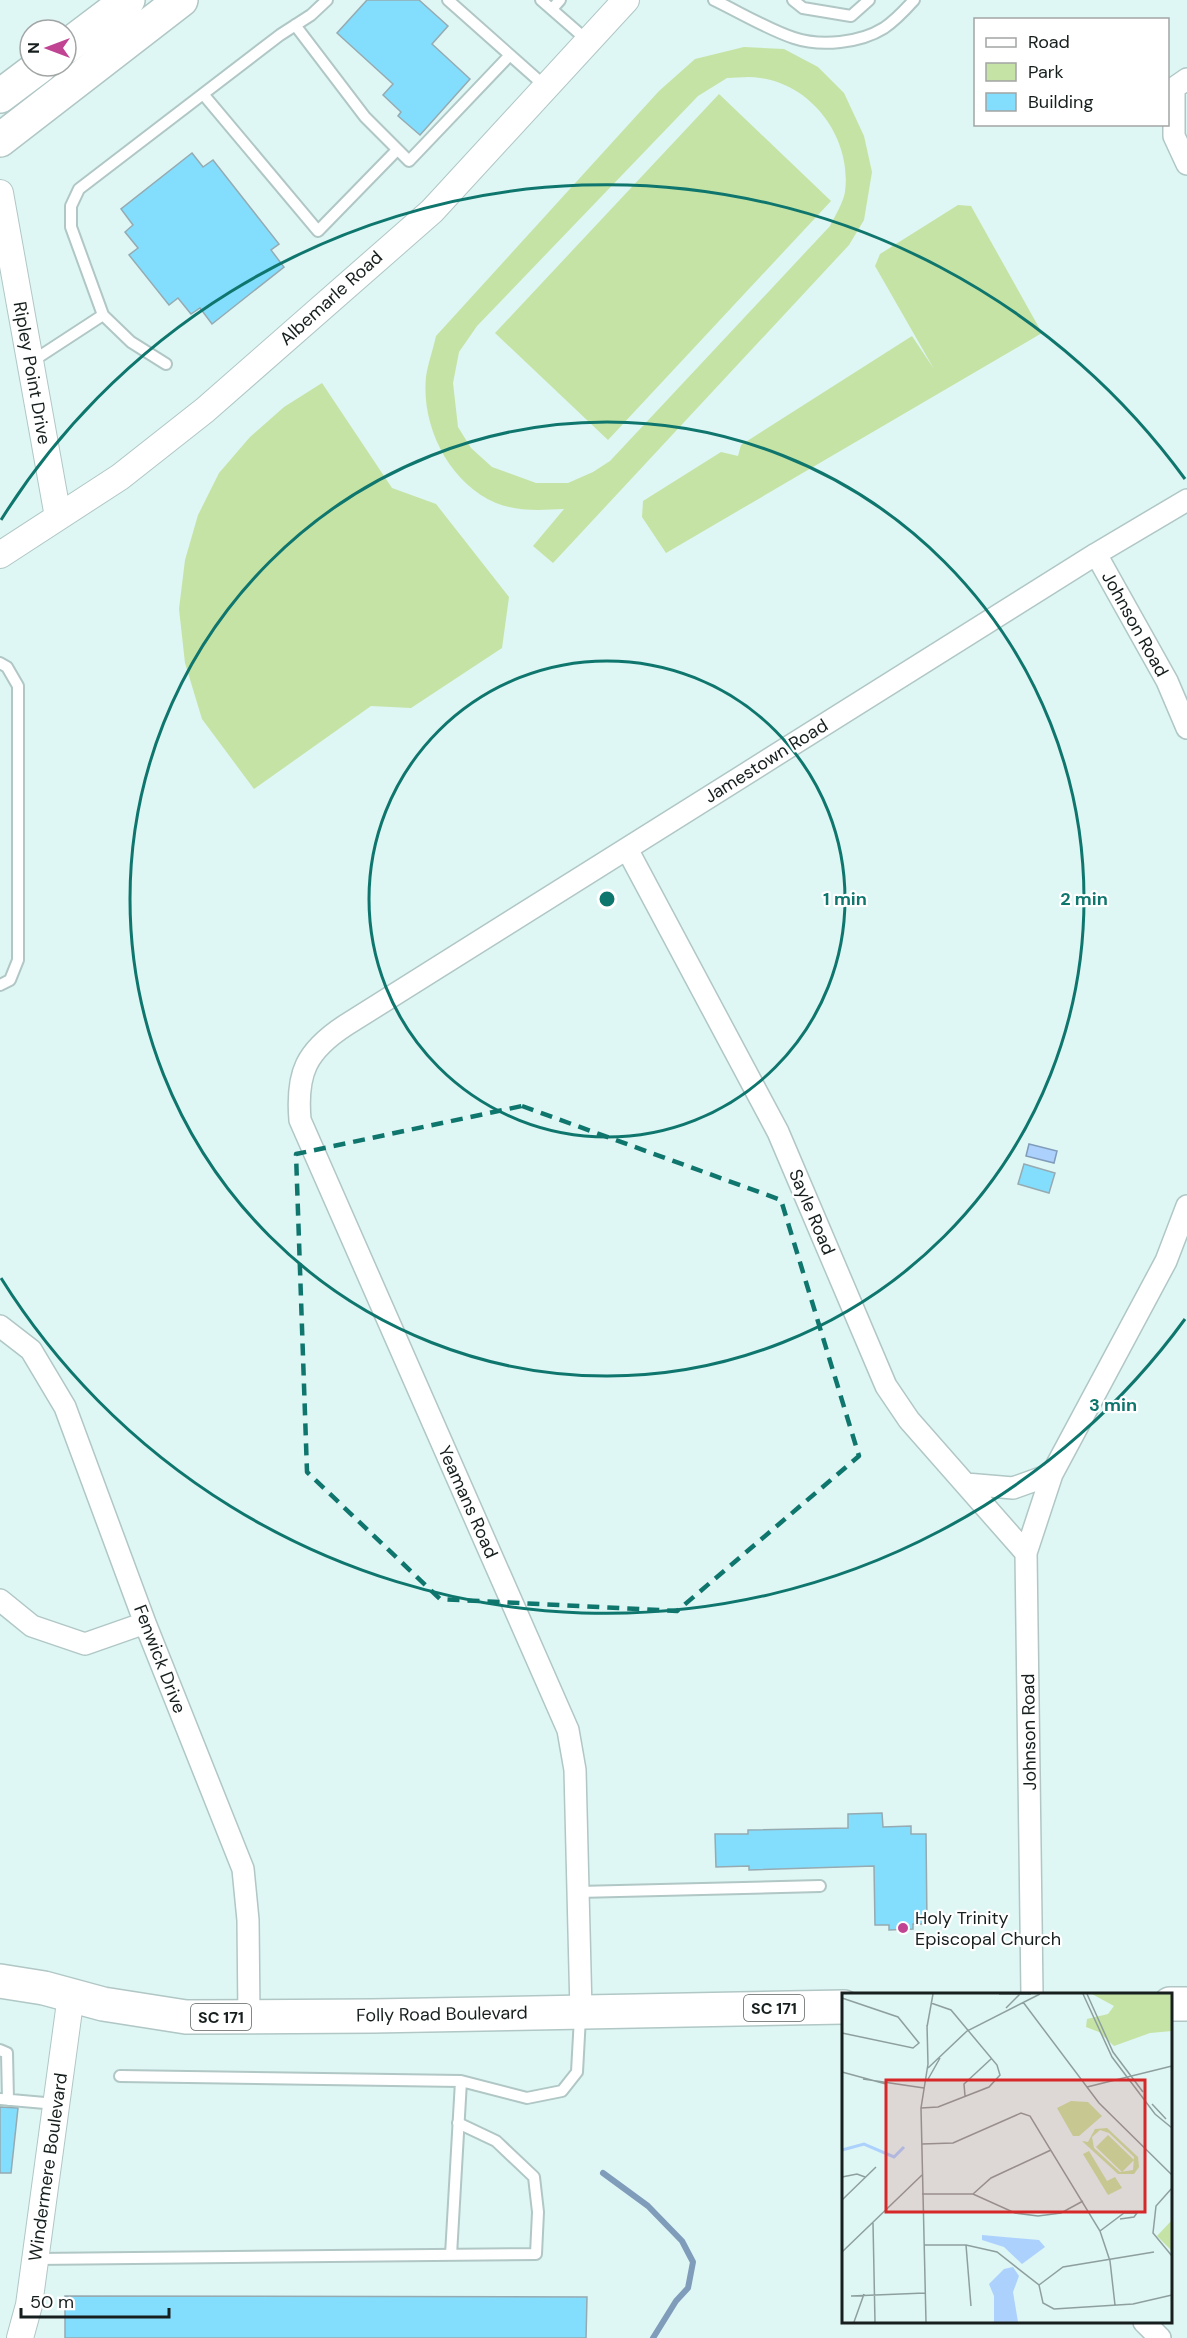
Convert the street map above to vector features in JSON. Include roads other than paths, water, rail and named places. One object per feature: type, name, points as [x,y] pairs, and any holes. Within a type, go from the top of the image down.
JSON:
[{"type":"main road","points":[[78,38],[128,0]]},
{"type":"main road","points":[[0,140],[181,0]]},
{"type":"main road","points":[[0,96],[24,78]]},
{"type":"main road","name":"Folly Road Boulevard","points":[[0,1960],[57,1991]]},
{"type":"main road","name":"Folly Road Boulevard","points":[[0,1981],[57,1991],[103,2004],[186,2017],[249,2018],[842,2007]]},
{"type":"street","name":"Albemarle Road","points":[[0,555],[120,477],[205,410],[432,211],[626,0]]},
{"type":"street","points":[[1187,79],[1174,88],[1174,136],[1187,164]]},
{"type":"street","name":"Ripley Point Drive","points":[[0,193],[58,517]]},
{"type":"street","name":"Jamestown Road","points":[[346,1025],[1096,554],[1187,500]]},
{"type":"street","name":"Johnson Road","points":[[1096,554],[1167,681],[1187,728]]},
{"type":"street","name":"Sayle Road","points":[[627,849],[778,1132],[886,1386],[909,1420],[1026,1553]]},
{"type":"street","name":"Yeamans Road","points":[[346,1025],[325,1039],[308,1059],[298,1094],[300,1120],[568,1730],[575,1770],[581,2011]]},
{"type":"street","name":"Johnson Road","points":[[1032,1993],[1026,1553],[1052,1474],[1166,1261],[1187,1206]]},
{"type":"street","name":"Fenwick Drive","points":[[0,1326],[31,1350],[65,1407],[145,1623],[243,1869],[248,1920],[249,2018]]},
{"type":"street","points":[[966,1484],[1013,1488],[1052,1474]]},
{"type":"street","points":[[0,1600],[32,1626],[85,1644],[145,1623]]},
{"type":"street","name":"Windermere Boulevard","points":[[20,2338],[29,2305],[56,2104],[57,1991]]},
{"type":"street","points":[[29,2305],[39,2338]]},
{"type":"street","points":[[1145,2323],[1160,2338]]},
{"type":"lane","points":[[166,364],[131,342],[103,315],[71,227],[71,206],[79,189],[94,176],[295,25],[312,15],[327,0]]},
{"type":"lane","points":[[448,0],[546,87]]},
{"type":"lane","points":[[541,0],[589,41]]},
{"type":"lane","points":[[552,9],[560,0]]},
{"type":"lane","points":[[714,0],[794,39],[830,43],[851,40],[882,29],[901,15],[914,0]]},
{"type":"lane","points":[[793,0],[803,8],[851,16],[869,0]]},
{"type":"lane","points":[[295,25],[365,117],[409,161],[510,55]]},
{"type":"lane","points":[[203,94],[318,231],[397,150]]},
{"type":"lane","points":[[30,363],[103,315]]},
{"type":"lane","points":[[0,663],[7,667],[18,686],[18,960],[10,980],[0,985]]},
{"type":"lane","points":[[578,1892],[820,1886]]},
{"type":"lane","points":[[120,2076],[461,2081],[527,2098],[562,2091],[577,2072],[581,2011]]},
{"type":"lane","points":[[0,2050],[7,2053],[4,2100],[56,2104]]},
{"type":"lane","points":[[451,2255],[461,2081]]},
{"type":"lane","points":[[36,2259],[536,2254],[538,2212],[534,2176],[496,2141],[459,2123]]},
{"type":"water","points":[[1029,1144],[1057,1151],[1054,1163],[1026,1156]]},
{"type":"waterway","points":[[603,2173],[648,2206],[682,2241],[693,2262],[688,2288],[676,2301],[653,2338]]},
{"type":"place","name":"Holy Trinity Episcopal Church","points":[[903,1928]]}]
